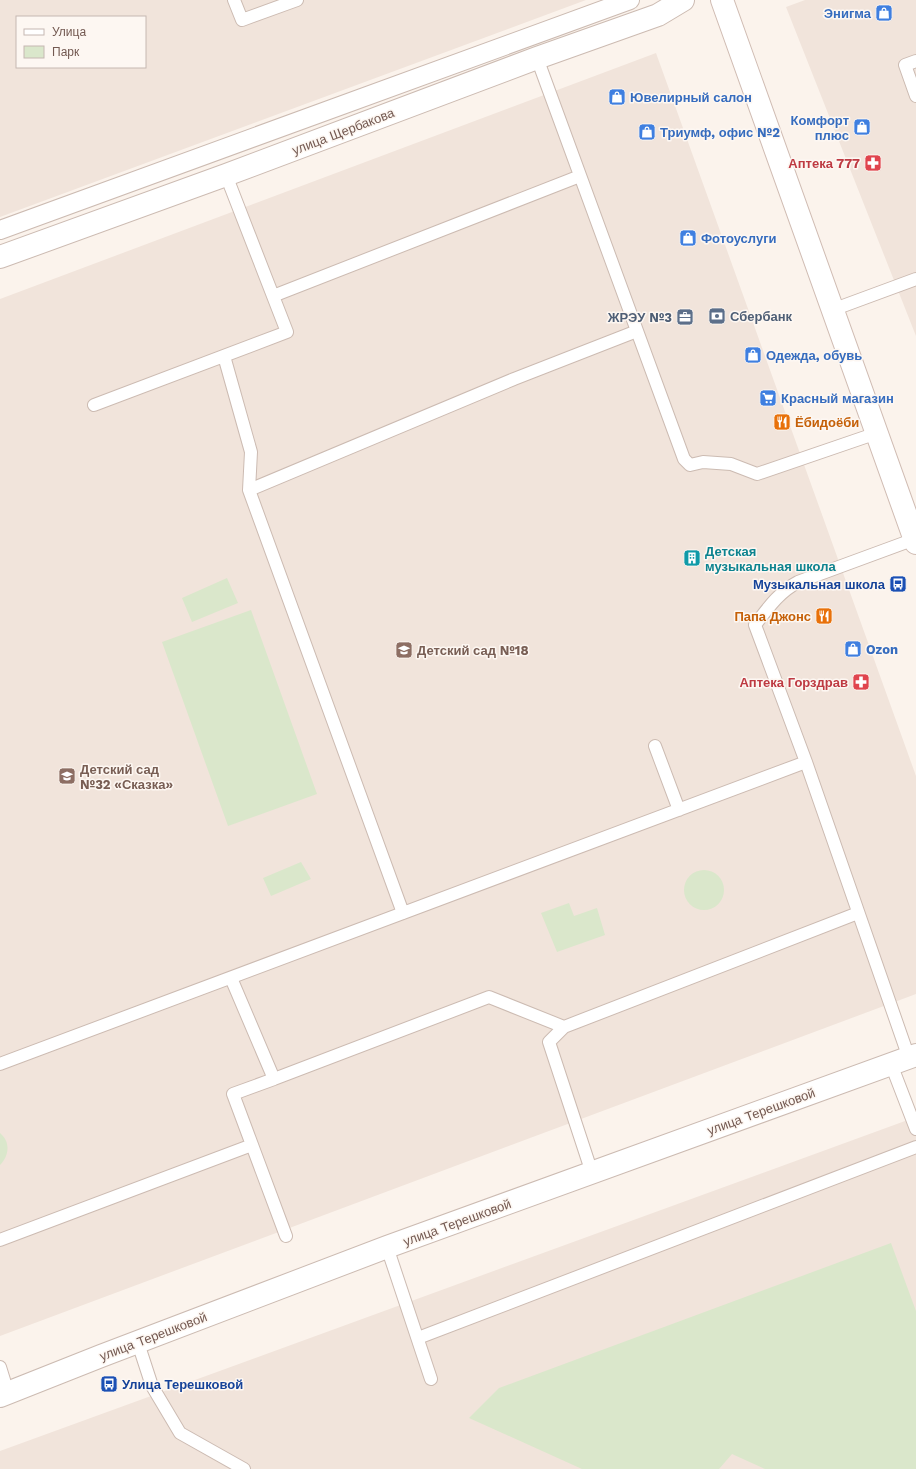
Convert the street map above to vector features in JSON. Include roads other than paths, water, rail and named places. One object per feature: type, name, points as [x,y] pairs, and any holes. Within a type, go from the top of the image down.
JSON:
[{"type":"street","name":"улица Щербакова","points":[[0,230],[630,0]]},
{"type":"street","name":"улица Щербакова","points":[[0,257],[226,175],[537,58],[658,15],[683,0]]},
{"type":"street","points":[[722,0],[915,541]]},
{"type":"street","name":"улица Терешковой","points":[[4,1394],[387,1247],[905,1059]]},
{"type":"lane","points":[[234,0],[242,20],[297,0]]},
{"type":"lane","points":[[537,58],[684,459],[690,465],[703,462],[731,464],[757,474],[877,433]]},
{"type":"lane","points":[[916,61],[905,65],[916,96]]},
{"type":"lane","points":[[94,405],[287,332],[226,175]]},
{"type":"lane","points":[[273,296],[580,176]]},
{"type":"lane","points":[[832,310],[916,280]]},
{"type":"lane","points":[[249,490],[514,379],[637,331]]},
{"type":"lane","points":[[224,356],[251,452],[249,490],[403,913]]},
{"type":"lane","points":[[915,541],[798,582],[786,588],[755,625],[806,762],[858,913],[905,1059],[916,1129]]},
{"type":"lane","points":[[654,746],[678,810]]},
{"type":"lane","points":[[0,1064],[806,762]]},
{"type":"lane","points":[[592,1173],[549,1042],[564,1027],[858,913]]},
{"type":"lane","points":[[231,978],[274,1079]]},
{"type":"lane","points":[[286,1236],[233,1094],[489,997],[564,1027]]},
{"type":"lane","points":[[0,1240],[252,1145]]},
{"type":"lane","points":[[418,1338],[916,1147]]},
{"type":"lane","points":[[387,1247],[431,1379]]},
{"type":"lane","points":[[138,1343],[152,1386],[180,1433],[244,1469]]},
{"type":"lane","points":[[0,1366],[4,1394]]},
{"type":"place","name":"Энигма","points":[[884,13]]},
{"type":"place","name":"Ювелирный салон","points":[[617,97]]},
{"type":"place","name":"Комфорт плюс","points":[[862,127]]},
{"type":"place","name":"Триумф, офис №2","points":[[647,132]]},
{"type":"place","name":"Аптека 777","points":[[873,163]]},
{"type":"place","name":"Фотоуслуги","points":[[688,238]]},
{"type":"place","name":"Сбербанк","points":[[717,316]]},
{"type":"place","name":"ЖРЭУ №3","points":[[685,317]]},
{"type":"place","name":"Одежда, обувь","points":[[753,355]]},
{"type":"place","name":"Красный магазин","points":[[768,398]]},
{"type":"place","name":"Ёбидоёби","points":[[782,422]]},
{"type":"place","name":"Детская музыкальная школа","points":[[692,558]]},
{"type":"place","name":"Музыкальная школа","points":[[898,584]]},
{"type":"place","name":"Папа Джонс","points":[[824,616]]},
{"type":"place","name":"Ozon","points":[[853,649]]},
{"type":"place","name":"Детский сад №18","points":[[404,650]]},
{"type":"place","name":"Аптека Горздрав","points":[[861,682]]},
{"type":"place","name":"Детский сад №32 «Сказка»","points":[[67,776]]},
{"type":"place","name":"Улица Терешковой","points":[[109,1384]]}]
